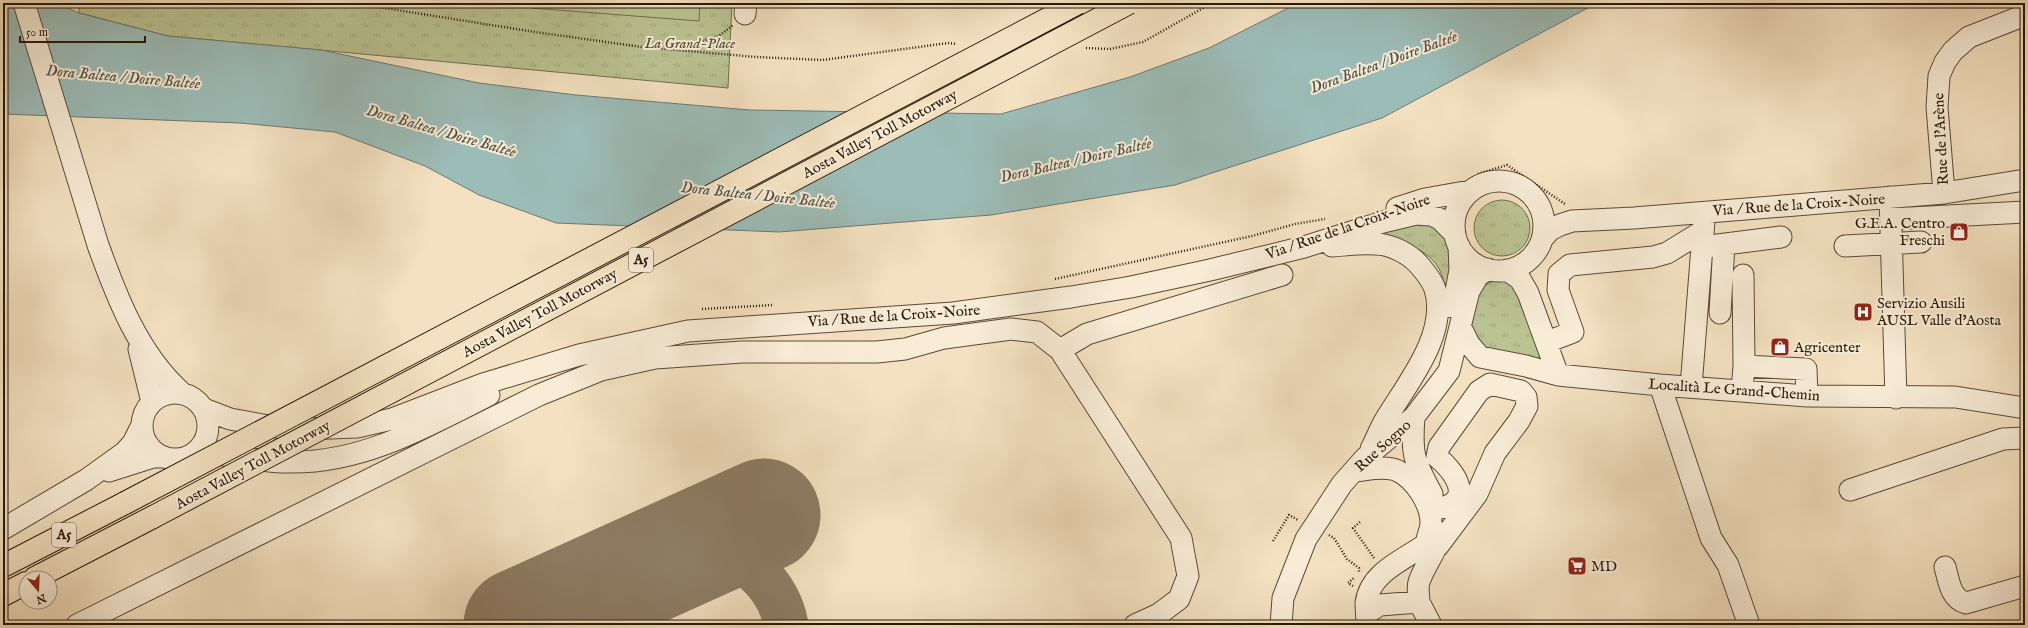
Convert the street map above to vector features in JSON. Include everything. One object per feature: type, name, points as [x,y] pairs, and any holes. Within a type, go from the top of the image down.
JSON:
[{"type":"highway","name":"Aosta Valley Toll Motorway","points":[[3,566],[1078,3]]},
{"type":"highway","name":"Aosta Valley Toll Motorway","points":[[50,570],[1129,3]]},
{"type":"highway","points":[[3,595],[18,587]]},
{"type":"street","points":[[24,3],[98,245],[132,326],[142,357],[152,402]]},
{"type":"street","name":"Rue de l'Arène","points":[[1944,193],[1937,107],[1939,76],[1945,62],[1953,51],[1969,37],[2025,15]]},
{"type":"street","name":"Via / Rue de la Croix-Noire","points":[[1542,239],[1555,227],[1572,221],[1634,218],[1703,230],[1890,198],[1944,193],[2025,180]]},
{"type":"street","points":[[1497,269],[1525,262],[1532,256],[1542,239],[1544,228],[1540,207],[1532,195],[1522,187],[1509,182],[1495,181],[1482,184],[1474,183],[1457,210],[1454,222],[1457,240],[1471,261],[1497,269],[1520,279],[1547,342],[1558,375]]},
{"type":"street","name":"Via / Rue de la Croix-Noire","points":[[1250,260],[1357,221],[1474,183]]},
{"type":"street","points":[[1890,198],[1896,398]]},
{"type":"street","name":"Via / Rue de la Croix-Noire","points":[[1540,207],[1550,215],[1572,221]]},
{"type":"street","points":[[1891,219],[2025,212]]},
{"type":"street","name":"Via / Rue de la Croix-Noire","points":[[204,409],[230,419],[274,426],[304,429],[357,427],[392,419],[482,384],[635,341],[688,331],[953,313],[1131,287],[1304,247],[1384,222],[1416,214],[1431,215],[1440,219],[1457,240]]},
{"type":"street","points":[[1703,230],[1724,244],[1781,237]]},
{"type":"street","points":[[1547,342],[1573,332],[1558,290],[1559,274],[1570,265],[1653,257],[1667,253],[1703,230]]},
{"type":"street","points":[[1691,388],[1703,230]]},
{"type":"street","name":"Rue Sogno","points":[[1281,625],[1283,598],[1294,566],[1313,528],[1338,490],[1416,397],[1440,354],[1455,300],[1460,270],[1457,240]]},
{"type":"street","points":[[1845,246],[1892,245],[1921,242]]},
{"type":"street","points":[[1304,247],[1376,244],[1399,250],[1414,260],[1428,275],[1435,289],[1437,308],[1435,326],[1427,350],[1417,372],[1384,423],[1365,457],[1379,469],[1397,471],[1416,486],[1427,502],[1431,523],[1426,544],[1373,582],[1368,611]]},
{"type":"street","points":[[1720,313],[1724,244]]},
{"type":"street","name":"Rue Sogno","points":[[1365,457],[1414,417],[1449,370],[1461,328],[1469,290],[1478,276],[1497,269]]},
{"type":"street","points":[[1060,350],[1087,334],[1282,275]]},
{"type":"street","points":[[1742,391],[1744,366],[1743,275]]},
{"type":"street","points":[[86,480],[122,466],[153,457],[182,459],[198,451],[205,440],[209,428],[208,418],[204,409],[196,399],[182,393],[162,374],[148,354],[132,326]]},
{"type":"street","points":[[1449,370],[1462,362],[1480,356],[1469,344],[1461,328]]},
{"type":"street","points":[[78,625],[539,395],[601,370],[655,358],[742,352],[878,352],[905,349],[944,338],[1011,329],[1037,332],[1060,350],[1182,538],[1188,576],[1179,599],[1164,620],[1135,625]]},
{"type":"street","name":"Località Le Grand-Chemin","points":[[1480,356],[1520,364],[1558,375],[1691,388],[1807,396],[1896,398],[1955,397],[2025,408]]},
{"type":"street","points":[[1744,366],[1806,370],[1807,396]]},
{"type":"street","name":"Via / Rue de la Croix-Noire","points":[[198,451],[244,459],[289,462],[328,460],[380,447],[433,423],[539,368]]},
{"type":"street","points":[[1431,625],[1419,602],[1418,584],[1438,546],[1476,494],[1495,453],[1519,421],[1527,406],[1526,397],[1521,391],[1490,384],[1479,391],[1439,447],[1438,457],[1449,466],[1460,485],[1459,495],[1453,503],[1440,508]]},
{"type":"street","points":[[1660,385],[1711,538],[1728,565],[1749,625]]},
{"type":"street","points":[[3,529],[86,480],[125,452],[133,442],[142,425],[147,408],[152,402],[166,394],[182,393]]},
{"type":"street","points":[[1414,417],[1412,452],[1418,470],[1440,508],[1442,526],[1438,546]]},
{"type":"street","points":[[142,425],[146,442],[154,451],[164,457]]},
{"type":"street","points":[[1850,490],[2003,439],[2025,438]]},
{"type":"street","points":[[1945,567],[1953,593],[1959,601],[1966,603],[2025,586]]},
{"type":"street","points":[[1271,625],[1283,598]]},
{"type":"street","points":[[1368,611],[1380,605],[1419,602]]},
{"type":"path","points":[[353,3],[535,32],[642,47],[756,57],[823,60],[948,43],[963,44]]},
{"type":"path","points":[[1078,48],[1110,49],[1143,42],[1212,3]]},
{"type":"path","points":[[642,47],[690,44],[719,36],[746,9]]},
{"type":"path","points":[[1474,183],[1507,165],[1572,209],[1572,221]]},
{"type":"path","points":[[1052,279],[1252,236],[1295,224],[1329,218]]},
{"type":"path","points":[[702,308],[780,304]]},
{"type":"path","points":[[1273,541],[1289,515],[1334,538],[1347,559],[1359,568],[1359,574],[1348,583],[1368,611]]},
{"type":"path","points":[[1360,522],[1353,528],[1384,573]]},
{"type":"green space","name":"La Grand-Place","points":[[79,3],[732,3],[728,88],[168,36],[79,13]]},
{"type":"green space","points":[[532,3],[700,3],[699,21],[531,8]]},
{"type":"green space","points":[[1502,200],[1513,202],[1522,208],[1528,217],[1530,228],[1528,239],[1522,248],[1513,254],[1502,256],[1491,254],[1482,248],[1476,239],[1474,228],[1476,217],[1482,208],[1491,202]]},
{"type":"green space","points":[[1423,222],[1439,227],[1447,235],[1451,243],[1451,271],[1444,298],[1444,285],[1441,273],[1430,257],[1404,243],[1376,234]]},
{"type":"green space","points":[[1501,279],[1511,280],[1544,349],[1539,358],[1534,360],[1479,347],[1467,326],[1476,296],[1480,290],[1492,282]]},
{"type":"water","name":"Dora Baltea / Doire Baltée","points":[[57,3],[79,13],[168,36],[321,50],[479,83],[576,95],[750,110],[1001,114],[1130,77],[1209,48],[1298,3],[1597,3],[1382,118],[1175,185],[991,215],[779,232],[556,223],[479,195],[425,166],[335,132],[240,123],[3,114],[3,4]]},
{"type":"taxiway","points":[[661,562],[700,551],[715,552],[730,556],[744,563],[767,583],[776,596],[786,625]]},
{"type":"runway","points":[[520,625],[764,515]]},
{"type":"place","name":"G.E.A. Centro Freschi","points":[[1959,232]]},
{"type":"place","name":"Servizio Ausili AUSL Valle d'Aosta","points":[[1863,312]]},
{"type":"place","name":"Agricenter","points":[[1780,347]]},
{"type":"place","name":"MD","points":[[1577,566]]}]
